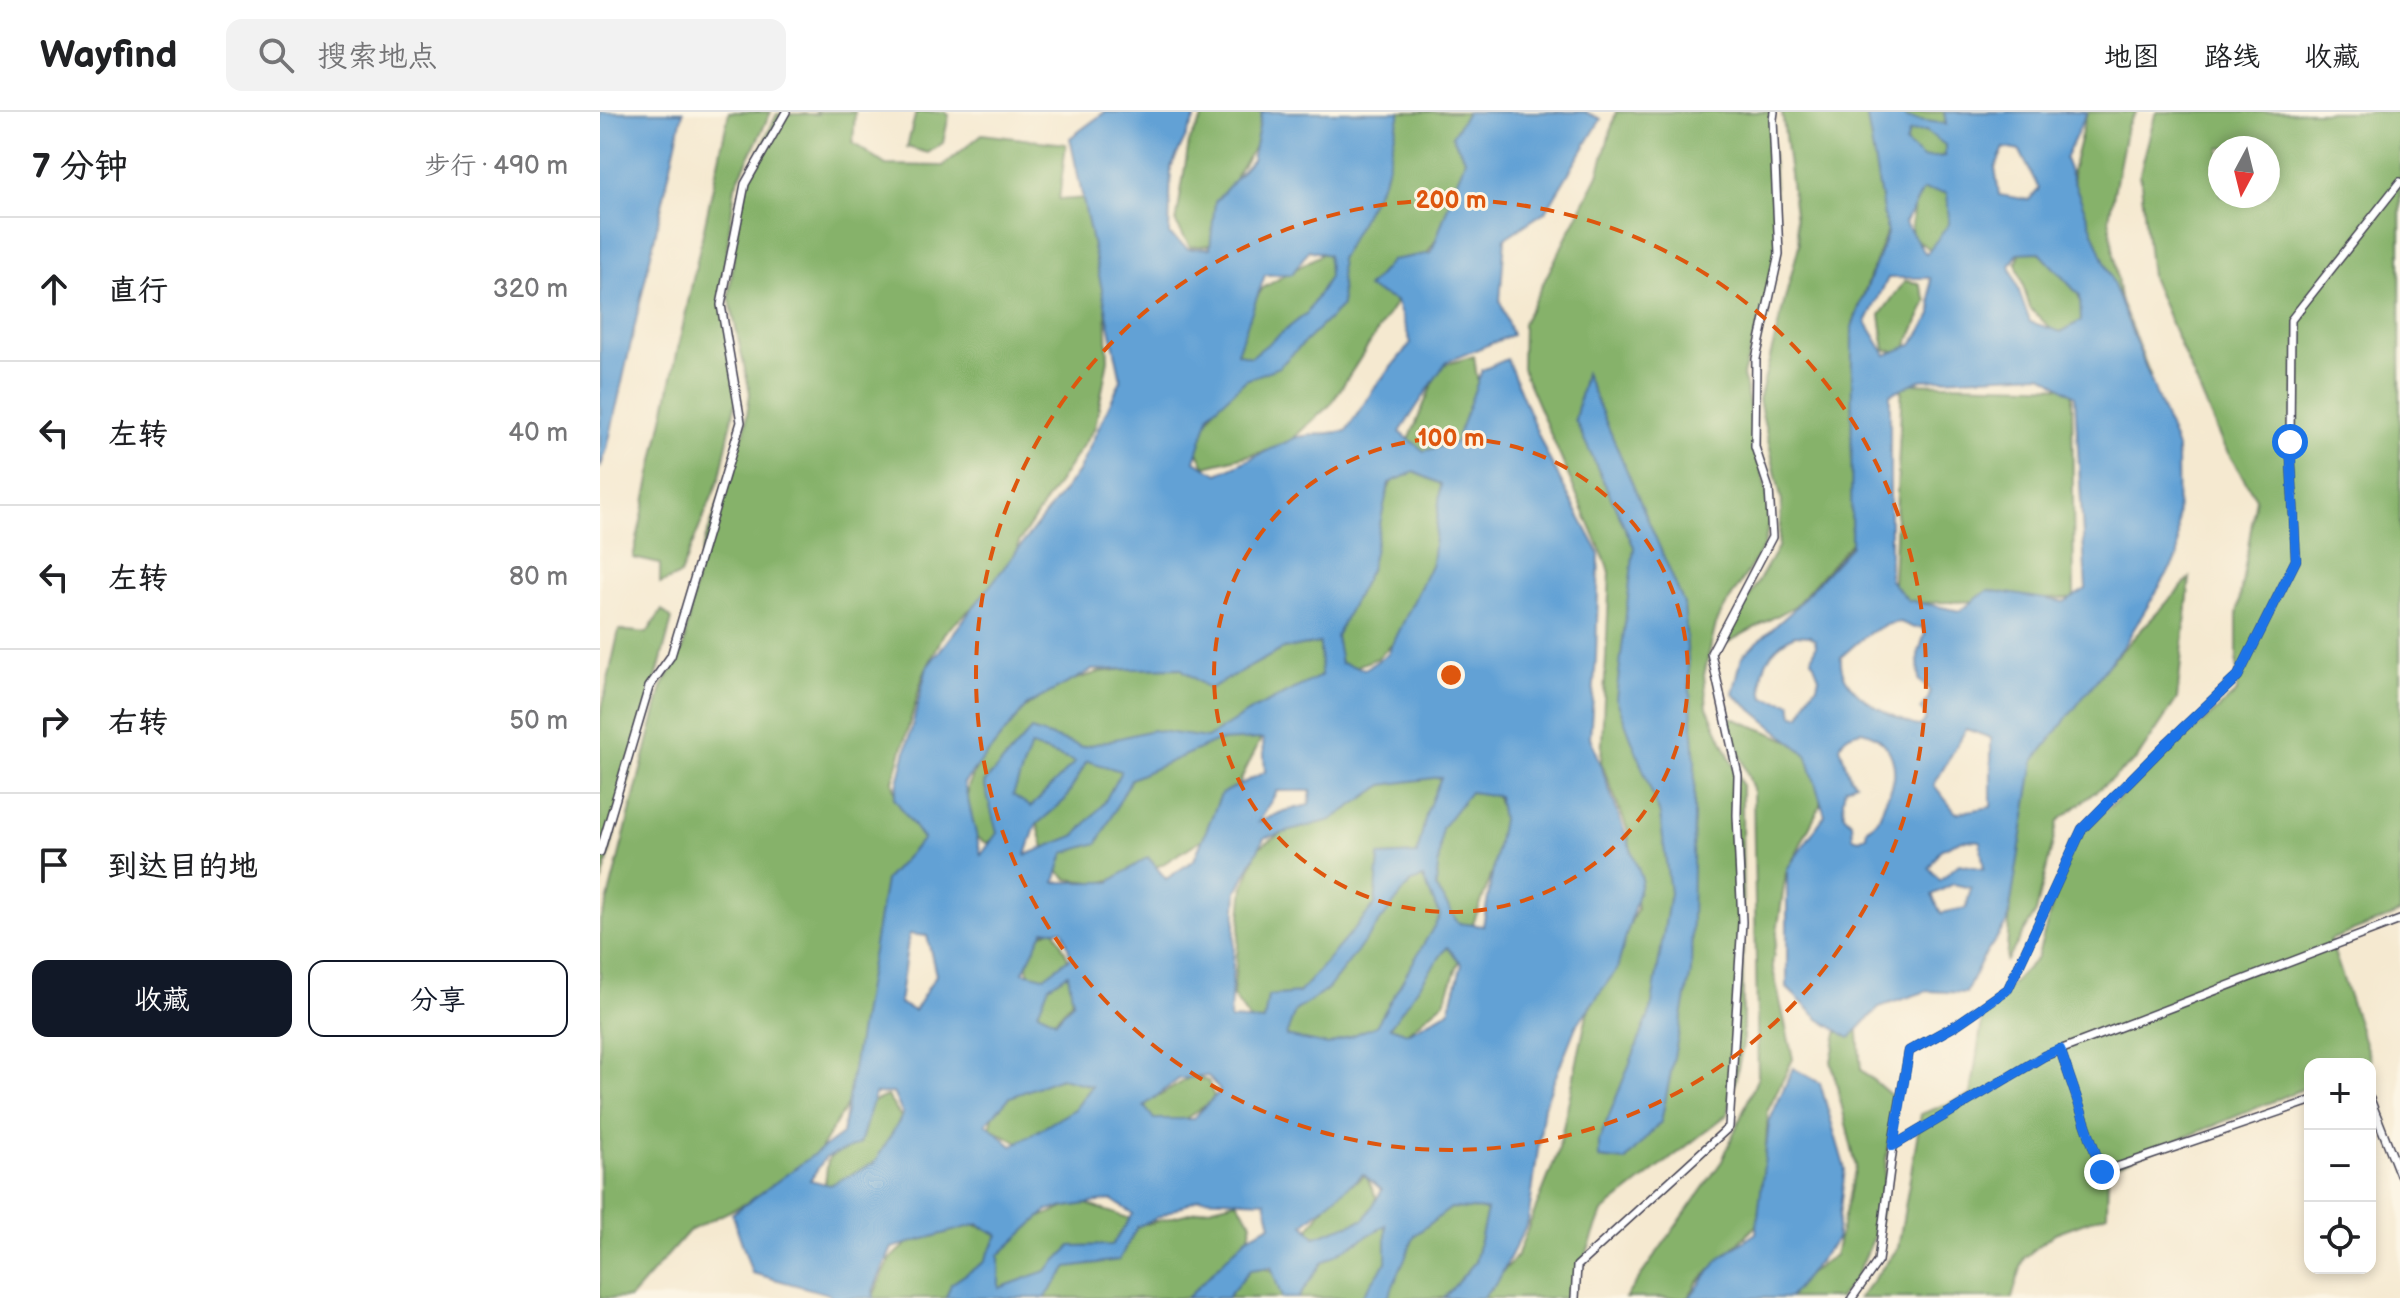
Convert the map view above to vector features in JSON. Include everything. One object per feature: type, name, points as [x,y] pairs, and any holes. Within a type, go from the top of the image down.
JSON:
[{"type":"lane","points":[[600,852],[649,687],[671,656],[741,422],[721,305],[745,184],[786,112]]},
{"type":"lane","points":[[1575,1298],[1577,1266],[1729,1127],[1742,922],[1738,775],[1711,653],[1772,537],[1769,489],[1755,447],[1756,359],[1779,254],[1774,112]]},
{"type":"lane","points":[[1852,1298],[1878,1261],[1909,1051],[1956,1025],[2008,989],[2082,829],[2238,676],[2296,560],[2290,442],[2291,320],[2400,182]]},
{"type":"lane","points":[[1893,1146],[2044,1056],[2400,920]]},
{"type":"lane","points":[[2060,1049],[2102,1172],[2304,1103]]},
{"type":"lane","points":[[2376,1114],[2400,1175]]},
{"type":"green space","points":[[729,112],[771,112],[735,186],[721,298],[739,386],[720,477],[680,575],[660,584],[660,564],[633,558]]},
{"type":"green space","points":[[815,112],[855,112],[853,143],[886,165],[943,166],[982,134],[1066,144],[1059,200],[1102,197],[1108,360],[1095,427],[1019,542],[1013,570],[944,633],[923,676],[893,781],[896,798],[926,819],[924,841],[890,883],[900,1017],[805,1174],[689,1231],[630,1298],[600,1298],[600,920],[606,907],[662,687],[683,649],[702,549],[745,429],[750,393],[729,296],[742,187],[777,114],[819,114]]},
{"type":"green space","points":[[916,112],[944,112],[949,115],[943,143],[928,153],[907,147]]},
{"type":"green space","points":[[1206,112],[1266,112],[1266,129],[1237,174],[1211,245],[1190,247],[1176,223],[1189,142]]},
{"type":"green space","points":[[1398,112],[1470,112],[1466,170],[1442,230],[1331,404],[1283,447],[1205,466],[1194,444],[1230,381],[1228,340],[1263,288],[1344,241]]},
{"type":"green space","points":[[1616,112],[1770,112],[1779,254],[1743,375],[1771,515],[1764,546],[1717,620],[1704,675],[1707,707],[1742,785],[1743,1044],[1728,1114],[1602,1212],[1570,1298],[1480,1298],[1517,1256],[1558,1152],[1587,1014],[1637,909],[1628,831],[1601,762],[1610,572],[1522,368],[1523,323],[1598,175]]},
{"type":"green space","points":[[1782,112],[1868,112],[1889,225],[1853,323],[1866,487],[1858,535],[1795,606],[1721,646],[1778,547],[1782,502],[1759,400],[1799,245]]},
{"type":"green space","points":[[1897,112],[1945,112],[1947,155],[1913,162]]},
{"type":"green space","points":[[2087,112],[2136,112],[2127,126],[2109,218],[2120,299],[2151,377],[2092,281],[2072,171]]},
{"type":"green space","points":[[2158,112],[2400,112],[2400,913],[2330,940],[2370,1058],[2304,1058],[2304,1088],[2108,1169],[2107,1214],[2055,1233],[2024,1258],[2012,1298],[1859,1298],[1898,1248],[1921,1114],[1971,1095],[1983,1014],[2037,958],[2070,842],[2237,692],[2237,615],[2256,498],[2223,445],[2151,277],[2140,173]]},
{"type":"green space","points":[[1927,184],[1962,200],[1941,257],[1911,236],[1914,194]]},
{"type":"green space","points":[[2026,239],[2072,273],[2085,318],[2074,333],[2053,331],[2030,308],[2016,263]]},
{"type":"green space","points":[[1905,281],[1919,283],[1927,301],[1904,352],[1885,350],[1880,315]]},
{"type":"green space","points":[[1474,356],[1481,408],[1432,585],[1407,630],[1378,658],[1304,686],[1275,711],[1215,831],[1161,865],[1100,883],[1067,879],[1048,862],[1035,815],[987,843],[969,833],[968,787],[991,735],[1053,686],[1100,672],[1272,653],[1333,621],[1440,366]]},
{"type":"green space","points":[[1902,383],[2072,387],[2074,598],[1892,604]]},
{"type":"green space","points":[[2190,578],[2177,699],[2137,759],[2058,821],[2036,912],[2006,962],[2019,796],[2041,736]]},
{"type":"green space","points":[[662,610],[672,619],[600,889],[600,717],[619,630],[647,633]]},
{"type":"green space","points":[[1725,715],[1806,747],[1821,778],[1820,806],[1786,873],[1772,965],[1793,1059],[1768,1110],[1762,1220],[1697,1283],[1688,1298],[1625,1298],[1722,1161],[1758,1077],[1753,789]]},
{"type":"green space","points":[[1428,772],[1494,789],[1508,830],[1444,1002],[1399,1039],[1356,1051],[1290,1048],[1257,1030],[1233,996],[1244,886],[1258,848],[1345,793]]},
{"type":"green space","points":[[1054,928],[1075,973],[1071,1002],[1055,1020],[1032,1014],[1027,962],[1039,935]]},
{"type":"green space","points":[[1857,1021],[1861,1070],[1893,1097],[1879,1226],[1856,1277],[1839,1298],[1775,1298],[1835,1255],[1856,1166],[1831,1061],[1837,1033]]},
{"type":"green space","points":[[1048,1073],[1136,1095],[1161,1095],[1192,1076],[1208,1081],[1215,1099],[1179,1123],[1082,1108],[1021,1144],[990,1128],[999,1092]]},
{"type":"green space","points":[[887,1096],[901,1117],[879,1163],[824,1190],[828,1160],[854,1135],[865,1105]]},
{"type":"green space","points":[[1366,1175],[1389,1226],[1460,1197],[1490,1207],[1489,1255],[1449,1298],[872,1298],[891,1258],[926,1228],[957,1221],[1001,1232],[1080,1202],[1146,1224],[1237,1201],[1252,1223],[1242,1265],[1288,1273],[1305,1266],[1310,1227],[1333,1196]]},
{"type":"water","points":[[600,112],[683,112],[600,469]]},
{"type":"water","points":[[1105,112],[1198,112],[1171,167],[1169,234],[1188,249],[1210,248],[1215,202],[1252,160],[1262,112],[1400,112],[1385,177],[1340,259],[1342,306],[1279,367],[1246,380],[1210,413],[1195,461],[1218,474],[1297,437],[1346,431],[1378,383],[1411,343],[1396,301],[1367,288],[1392,260],[1431,253],[1465,159],[1452,136],[1467,112],[1585,112],[1601,119],[1546,211],[1505,238],[1500,301],[1512,335],[1446,362],[1400,432],[1424,451],[1455,443],[1482,370],[1507,359],[1546,453],[1599,553],[1590,737],[1642,879],[1617,969],[1576,1026],[1544,1106],[1528,1222],[1497,1283],[1482,1298],[1444,1298],[1475,1262],[1487,1210],[1451,1208],[1415,1235],[1388,1298],[1361,1298],[1386,1262],[1386,1225],[1322,1263],[1298,1298],[1282,1298],[1271,1267],[1250,1270],[1227,1298],[1187,1298],[1247,1237],[1271,1225],[1265,1201],[1199,1198],[1137,1227],[1119,1260],[1068,1267],[1045,1298],[946,1298],[951,1284],[984,1262],[998,1235],[978,1224],[892,1248],[873,1291],[874,1298],[832,1298],[829,1294],[752,1273],[732,1214],[842,1134],[885,880],[923,839],[894,798],[927,667],[1078,472],[1121,380],[1070,138]],"holes":[[[1309,250],[1328,255],[1329,277],[1307,313],[1251,357],[1237,353],[1265,275],[1292,274]],[[1414,472],[1441,484],[1432,563],[1388,654],[1365,669],[1341,663],[1336,636],[1370,570],[1389,483]],[[1320,643],[1321,676],[1252,710],[1207,738],[1152,730],[1083,747],[1031,730],[984,783],[997,833],[981,855],[964,783],[1027,705],[1092,670],[1180,668],[1209,689],[1283,649]],[[1263,739],[1265,772],[1221,794],[1194,860],[1166,879],[1148,857],[1109,882],[1055,882],[1064,853],[1098,843],[1131,779],[1217,741]],[[1031,746],[1075,762],[1031,807],[1013,795]],[[1087,761],[1121,771],[1104,803],[1076,835],[1026,855],[1036,825],[1065,800]],[[1441,777],[1427,811],[1417,854],[1379,856],[1375,905],[1299,993],[1268,996],[1264,1021],[1230,1019],[1237,891],[1264,838],[1331,820],[1383,785]],[[1277,791],[1311,791],[1309,805],[1259,822]],[[1470,792],[1498,796],[1502,819],[1483,926],[1458,923],[1436,887],[1442,828]],[[1423,878],[1440,916],[1376,1026],[1328,1045],[1286,1036],[1295,1011],[1327,990],[1411,882]],[[1044,930],[1063,930],[1071,957],[1044,977],[1023,972]],[[909,934],[927,936],[936,975],[914,1011],[899,1003]],[[1447,947],[1462,964],[1449,1011],[1407,1033],[1390,1027]],[[1068,974],[1073,1002],[1056,1021],[1038,1012],[1049,986]],[[1208,1076],[1220,1091],[1193,1119],[1154,1119],[1144,1106],[1179,1079]],[[1061,1078],[1092,1086],[1075,1109],[1012,1146],[986,1123],[1010,1097]],[[893,1093],[903,1115],[874,1163],[830,1185],[810,1180],[825,1158],[860,1144],[875,1094]],[[1363,1174],[1382,1190],[1365,1219],[1315,1237],[1304,1224]],[[1112,1200],[1133,1214],[1112,1245],[1071,1246],[1046,1271],[999,1288],[999,1255],[1048,1210]]]},
{"type":"water","points":[[1866,112],[1904,112],[1906,118],[1946,124],[1944,112],[2087,112],[2065,159],[2177,448],[2178,556],[2126,642],[2034,761],[2008,921],[1981,961],[1966,993],[1927,991],[1879,1007],[1850,1038],[1819,1019],[1787,988],[1787,869],[1825,815],[1806,754],[1733,694],[1742,656],[1791,612],[1851,546],[1852,327],[1887,234]],"holes":[[[1926,131],[1945,145],[1945,156],[1923,158],[1906,144],[1909,132]],[[2004,148],[2020,151],[2039,189],[2029,200],[1999,195],[1995,168]],[[1923,190],[1947,193],[1949,224],[1926,254],[1905,223]],[[2039,252],[2080,296],[2081,321],[2061,332],[2030,322],[2010,266],[2018,253]],[[1888,278],[1930,278],[1932,314],[1912,345],[1886,355],[1866,322]],[[2042,374],[2075,396],[2086,589],[2064,602],[1988,590],[1960,611],[1908,600],[1890,580],[1890,394],[1920,380]],[[1900,622],[1914,628],[1922,627],[1925,633],[1918,655],[1919,681],[1930,694],[1921,709],[1926,717],[1920,726],[1907,723],[1868,701],[1845,677],[1841,657],[1882,626]],[[1795,635],[1810,636],[1815,640],[1812,659],[1819,677],[1801,716],[1793,715],[1791,703],[1764,698],[1762,678],[1772,653]],[[1966,729],[1991,738],[1991,807],[1956,813],[1934,785]],[[1862,731],[1881,741],[1892,757],[1894,767],[1892,787],[1879,818],[1867,828],[1866,836],[1859,839],[1853,837],[1852,823],[1844,815],[1845,788],[1856,783],[1850,777],[1840,747],[1851,734]],[[1962,840],[1980,841],[1984,869],[1959,864],[1940,880],[1929,868],[1940,850]],[[1953,884],[1971,888],[1966,908],[1941,913],[1932,895]]]},
{"type":"water","points":[[1585,373],[1684,604],[1695,762],[1691,972],[1661,1122],[1625,1161],[1599,1158],[1599,1141],[1651,1010],[1670,893],[1660,815],[1616,698],[1634,547],[1575,420]]},
{"type":"water","points":[[1793,1068],[1820,1083],[1845,1169],[1836,1240],[1789,1298],[1689,1298],[1721,1257],[1756,1233],[1769,1122]]},
{"type":"route","points":[[2102,1172],[2060,1049],[1893,1146],[1909,1051],[1956,1025],[2008,989],[2082,829],[2238,676],[2296,560],[2290,442]]}]
